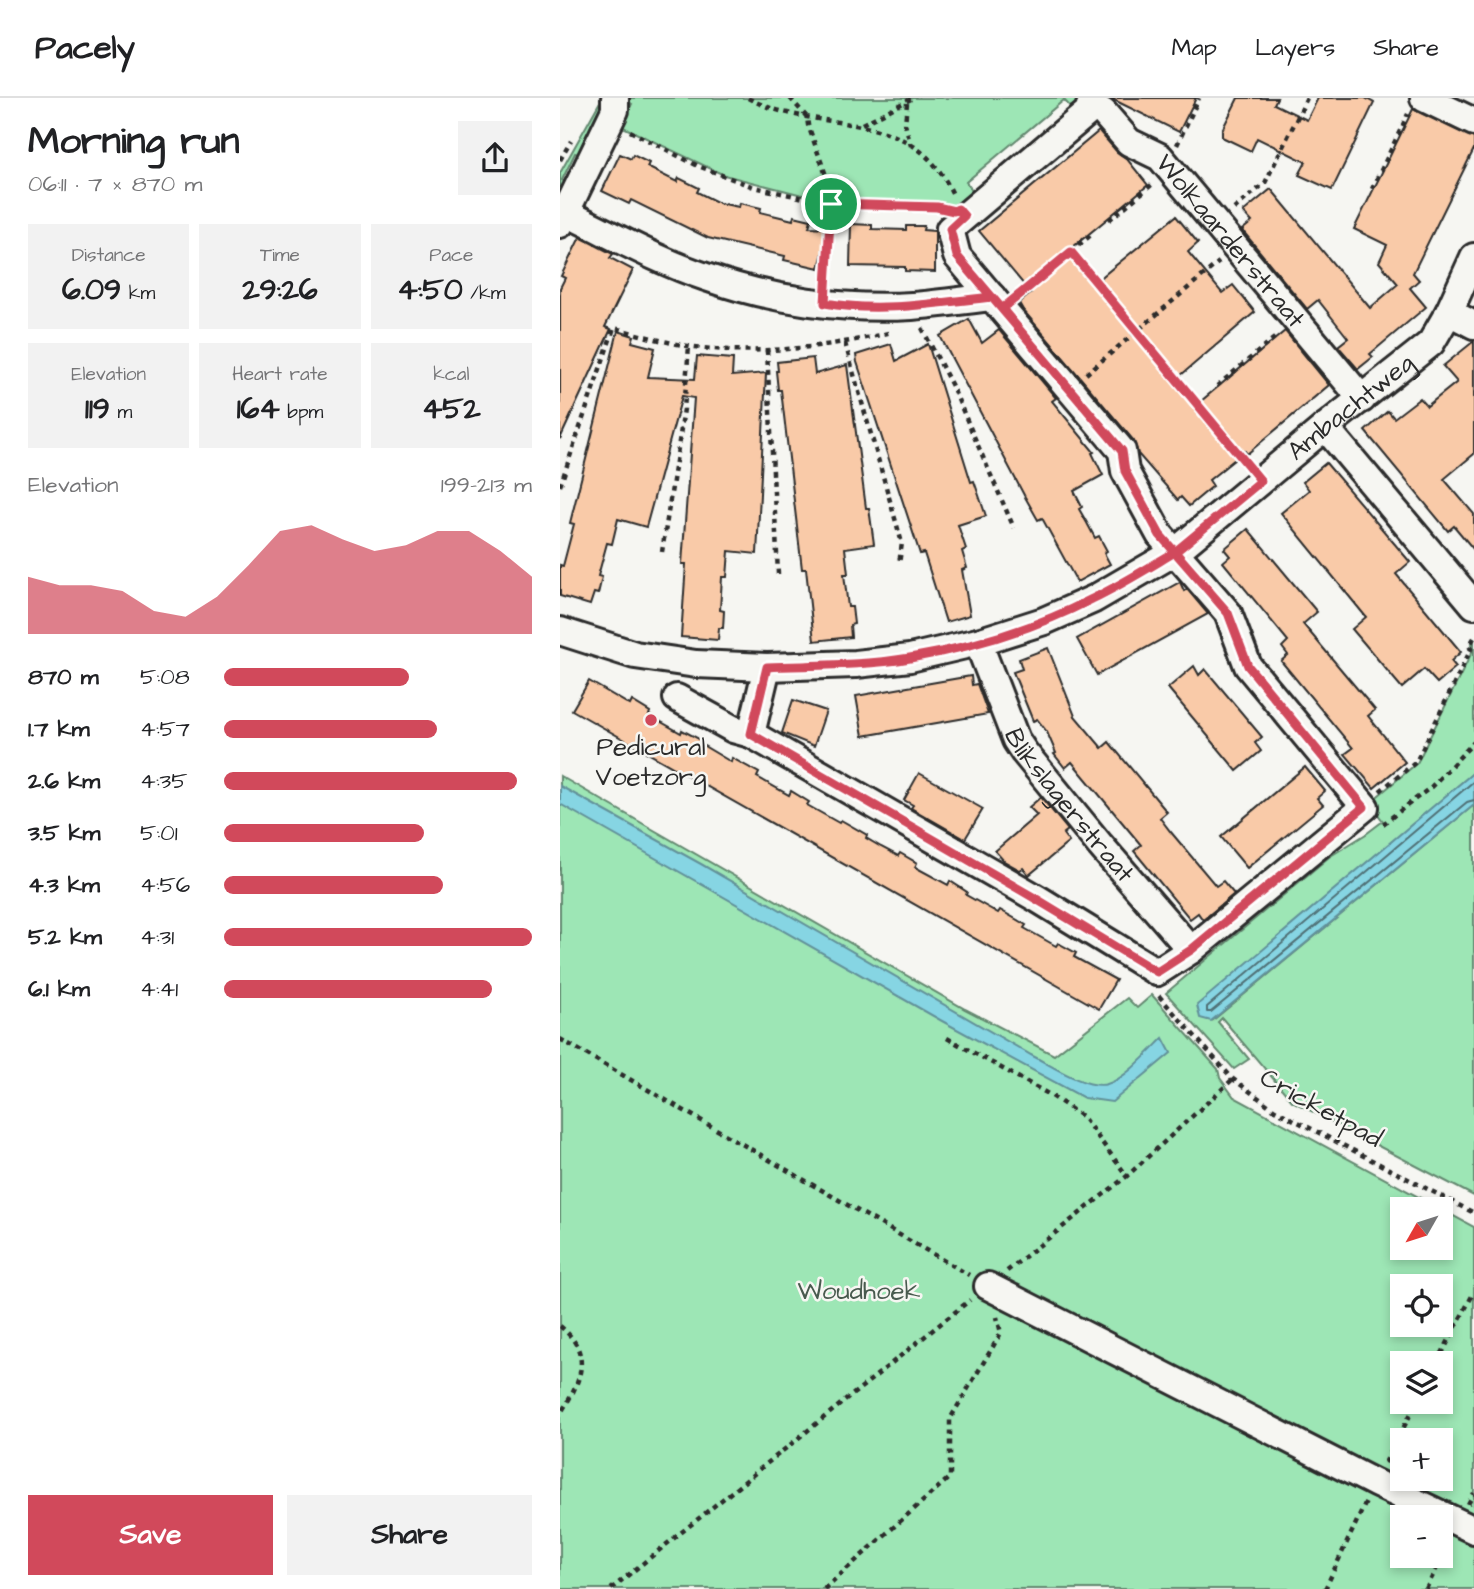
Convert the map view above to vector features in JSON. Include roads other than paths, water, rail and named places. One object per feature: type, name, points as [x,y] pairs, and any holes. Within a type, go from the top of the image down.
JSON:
[{"type":"street","name":"Wolkaarderstraat","points":[[1092,102],[1129,142],[1160,157],[1362,399]]},
{"type":"street","points":[[677,698],[733,729],[751,734],[1038,900],[1152,979],[1364,807],[1248,666],[1228,613],[1160,535],[1125,471],[1122,451],[957,256],[950,229],[961,212],[1088,112],[1092,102]]},
{"type":"street","points":[[1417,104],[1474,122]]},
{"type":"street","points":[[613,110],[562,216],[707,278],[768,295],[840,306],[997,303]]},
{"type":"street","name":"Ambachtweg","points":[[560,631],[635,656],[696,664],[767,667],[856,664],[896,660],[978,642],[1067,611],[1105,593],[1175,552],[1431,342],[1449,312],[1474,257]]},
{"type":"street","points":[[1449,312],[1474,324]]},
{"type":"street","points":[[1325,427],[1474,605]]},
{"type":"street","name":"Blikslagerstraat","points":[[978,642],[1016,740],[1024,752],[1191,950]]},
{"type":"street","points":[[751,734],[767,667]]},
{"type":"street","points":[[988,1286],[1363,1477],[1474,1530]]},
{"type":"water","points":[[1474,772],[1474,805],[1211,1021],[1200,1018],[1197,1005]]},
{"type":"water","points":[[560,786],[1079,1080],[1099,1085],[1122,1077],[1163,1038],[1171,1053],[1112,1102],[1084,1098],[942,1021],[560,804]]},
{"type":"place","name":"Pedicural Voetzorg","points":[[651,720]]},
{"type":"park label","name":"Woudhoek","points":[[859,1291]]}]
